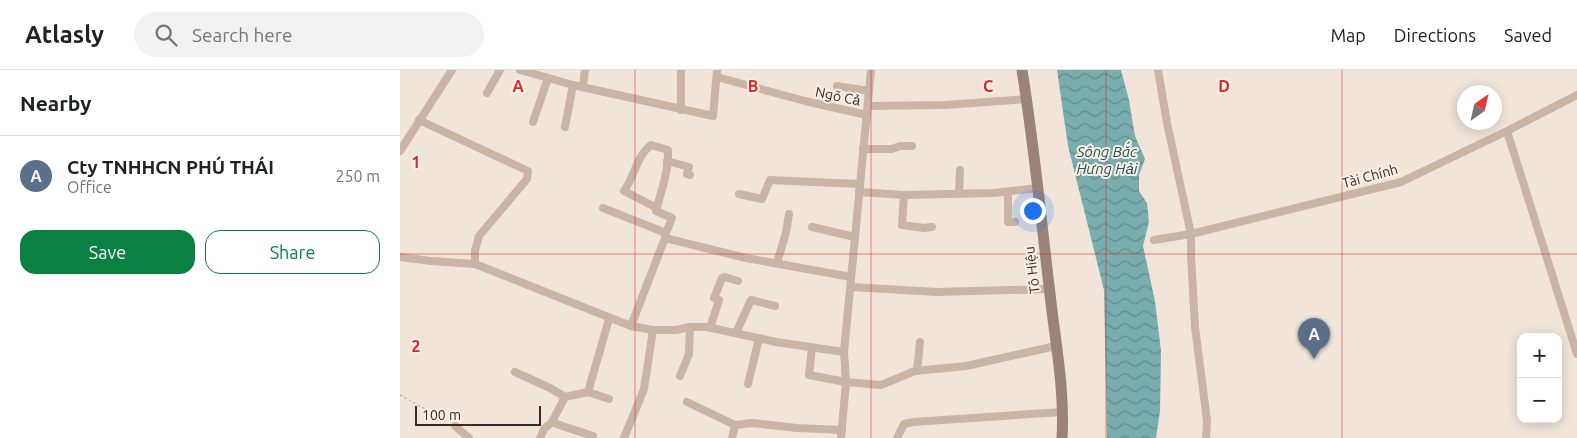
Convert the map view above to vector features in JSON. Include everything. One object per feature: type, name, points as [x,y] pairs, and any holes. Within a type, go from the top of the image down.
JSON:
[{"type":"main road","name":"Tô Hiệu","points":[[1022,70],[1050,289],[1062,412],[1062,438]]},
{"type":"street","points":[[400,151],[415,124],[452,70]]},
{"type":"street","points":[[487,94],[500,70]]},
{"type":"street","points":[[520,70],[573,85],[712,116],[717,74]]},
{"type":"street","points":[[582,86],[585,70]]},
{"type":"street","points":[[681,70],[681,110]]},
{"type":"street","points":[[687,402],[735,425],[752,423],[842,434],[846,382],[844,352],[871,70]]},
{"type":"street","points":[[1158,70],[1167,123],[1192,234],[1191,255],[1195,327],[1207,421],[1206,438]]},
{"type":"street","name":"Ngõ Cả","points":[[717,74],[805,102],[867,115]]},
{"type":"street","points":[[534,122],[548,78]]},
{"type":"street","points":[[565,127],[573,85]]},
{"type":"street","points":[[837,86],[869,91]]},
{"type":"street","name":"Tài Chính","points":[[1154,240],[1192,234],[1401,182],[1508,131],[1577,95]]},
{"type":"street","points":[[868,106],[945,105],[1027,99]]},
{"type":"street","points":[[415,124],[528,171],[527,179],[479,236],[475,251],[475,264]]},
{"type":"street","points":[[1508,131],[1577,354]]},
{"type":"street","points":[[630,326],[672,218],[656,211],[656,208],[624,191],[641,158],[651,145],[668,150],[656,208]]},
{"type":"street","points":[[863,149],[892,149],[900,146],[912,146]]},
{"type":"street","points":[[667,162],[689,167],[687,174],[690,176]]},
{"type":"street","points":[[959,193],[960,170]]},
{"type":"street","points":[[739,194],[762,199],[770,180],[859,188],[904,195],[1008,192],[1038,188]]},
{"type":"street","points":[[1008,192],[1008,222],[1015,222]]},
{"type":"street","points":[[904,195],[902,225],[924,228],[932,227]]},
{"type":"street","points":[[603,208],[666,235],[746,258],[851,277]]},
{"type":"street","points":[[777,263],[789,214]]},
{"type":"street","points":[[812,227],[855,237]]},
{"type":"street","points":[[400,257],[475,264],[630,326],[654,330],[676,330],[690,327],[710,328],[812,348],[844,352]]},
{"type":"street","points":[[710,328],[718,300],[714,298],[722,278],[725,277],[738,282]]},
{"type":"street","points":[[850,287],[937,292],[1050,289]]},
{"type":"street","points":[[736,334],[751,300],[775,306]]},
{"type":"street","points":[[588,392],[609,319]]},
{"type":"street","points":[[680,376],[689,354],[690,327]]},
{"type":"street","points":[[624,438],[644,389],[654,330]]},
{"type":"street","points":[[748,384],[759,338]]},
{"type":"street","points":[[917,371],[920,342]]},
{"type":"street","points":[[812,348],[809,375],[846,382],[881,385],[917,371],[966,366],[1056,346]]},
{"type":"street","points":[[514,372],[565,397],[588,392],[609,399]]},
{"type":"street","points":[[540,438],[544,429],[552,422],[565,397]]},
{"type":"street","points":[[897,438],[904,424],[913,422],[1062,412]]},
{"type":"street","points":[[552,422],[571,430],[594,436]]},
{"type":"street","points":[[732,438],[735,425]]},
{"type":"street","points":[[455,426],[469,438]]},
{"type":"path","points":[[400,395],[455,426]]},
{"type":"water","name":"Sông Bắc Hưng Hải","points":[[1057,70],[1121,70],[1129,100],[1135,136],[1145,159],[1139,175],[1139,191],[1147,203],[1149,222],[1143,246],[1155,301],[1161,351],[1160,411],[1156,438],[1107,438],[1104,290],[1068,146]]},
{"type":"place","name":"Cty TNHHCN PHÚ THÁI","points":[[1314,359]]}]
